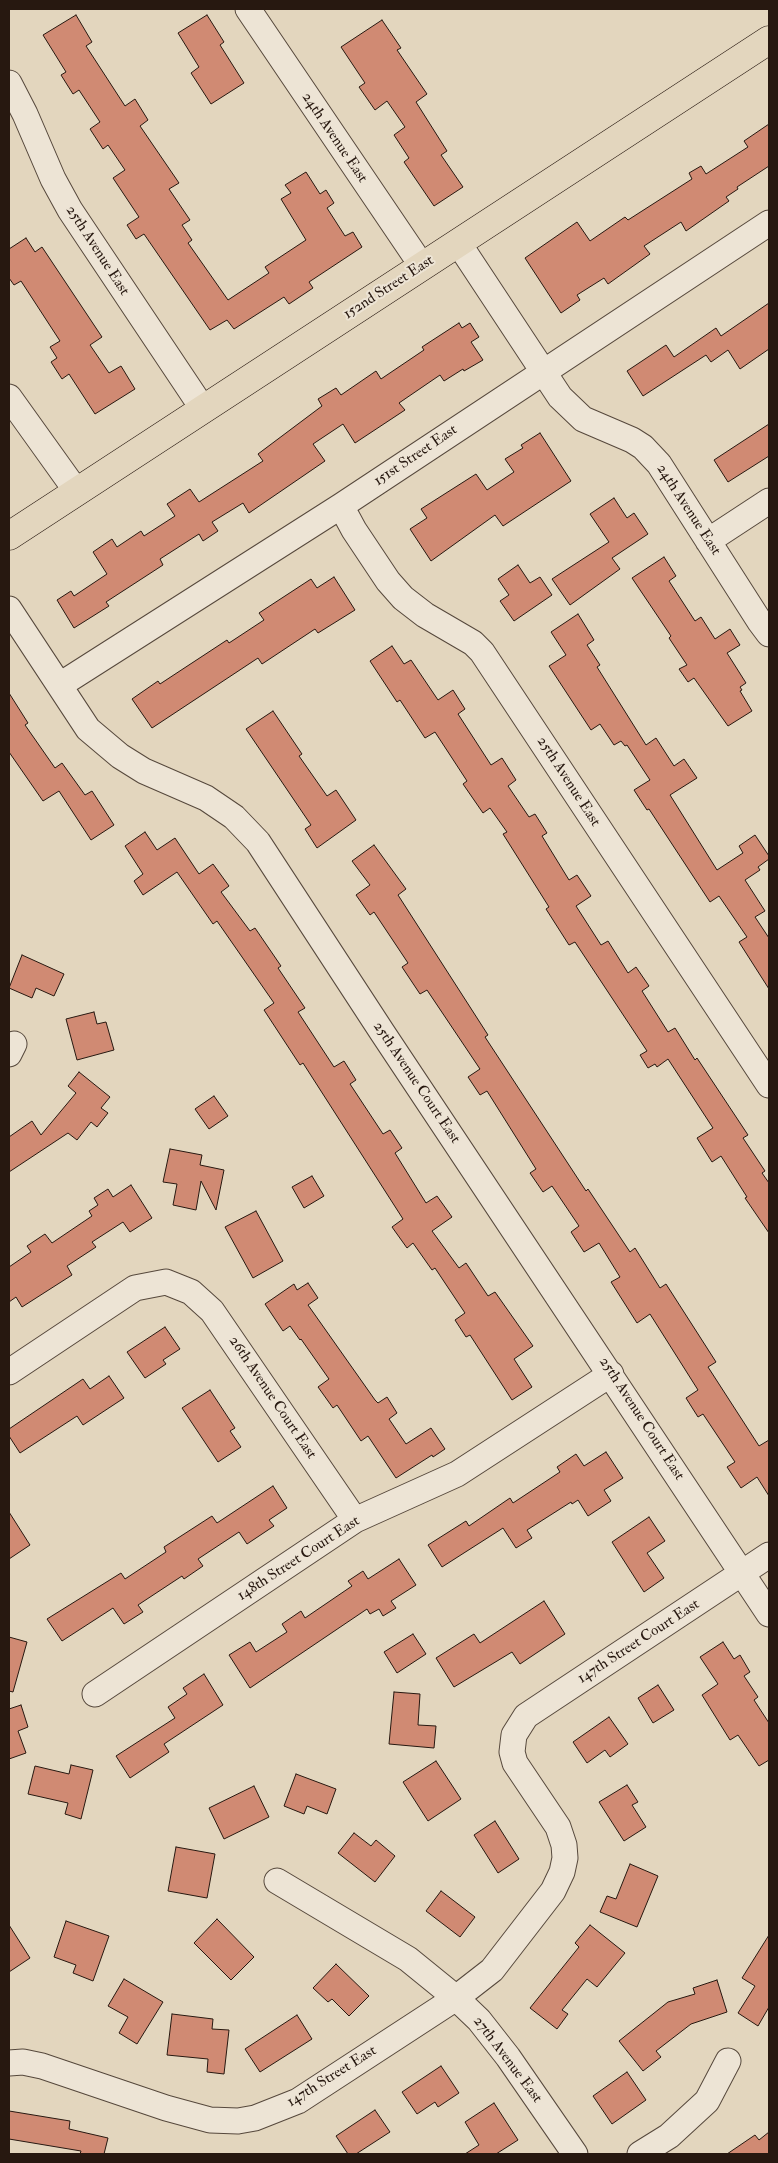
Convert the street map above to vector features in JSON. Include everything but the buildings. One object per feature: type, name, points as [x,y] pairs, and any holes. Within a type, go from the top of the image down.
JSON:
[{"type":"main road","name":"152nd Street East","points":[[9,536],[769,40]]},
{"type":"street","name":"24th Avenue East","points":[[248,9],[422,266]]},
{"type":"street","name":"25th Avenue East","points":[[9,83],[25,114],[53,179],[70,210],[203,409]]},
{"type":"street","name":"151st Street East","points":[[60,685],[341,506],[769,223]]},
{"type":"street","name":"24th Avenue East","points":[[459,244],[560,397],[582,418],[632,440],[659,464],[769,634]]},
{"type":"street","points":[[9,397],[77,492]]},
{"type":"street","points":[[708,541],[769,501]]},
{"type":"street","name":"25th Avenue East","points":[[341,506],[354,530],[388,581],[403,598],[425,615],[473,642],[482,652],[769,1085]]},
{"type":"street","name":"25th Avenue Court East","points":[[9,609],[88,729],[120,756],[144,771],[206,798],[234,817],[258,842],[769,1614]]},
{"type":"street","name":"26th Avenue Court East","points":[[9,1372],[135,1288],[166,1282],[178,1286],[191,1292],[212,1310],[356,1520]]},
{"type":"street","name":"148th Street Court East","points":[[95,1694],[356,1520],[457,1474],[611,1374]]},
{"type":"street","name":"147th Street Court East","points":[[562,1872],[565,1851],[558,1827],[515,1763],[512,1752],[514,1735],[526,1716],[769,1555]]},
{"type":"street","name":"147th Street East","points":[[9,2063],[23,2062],[42,2066],[166,2108],[210,2120],[238,2121],[255,2118],[298,2101],[456,1998],[492,1970],[553,1891],[562,1872]]},
{"type":"street","name":"27th Avenue East","points":[[277,1880],[408,1960],[456,1998],[479,2020],[508,2057],[575,2154]]},
{"type":"street","points":[[640,2154],[669,2136],[688,2121],[707,2101],[728,2061]]}]
